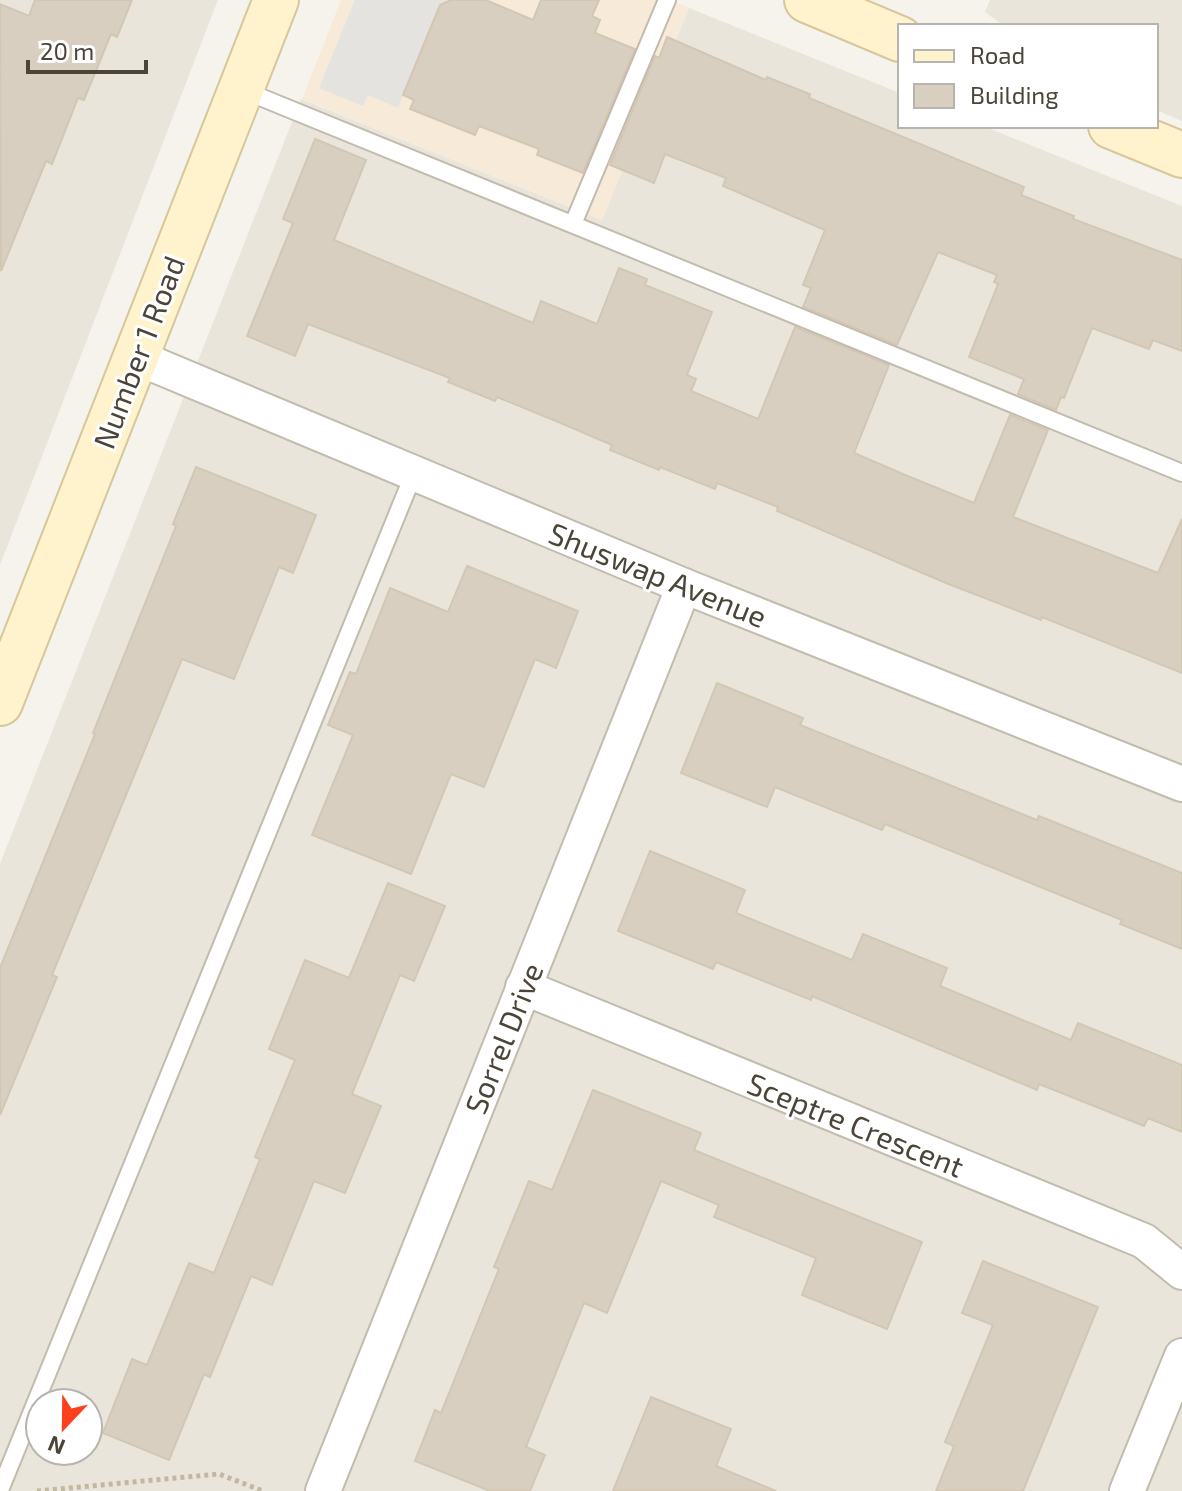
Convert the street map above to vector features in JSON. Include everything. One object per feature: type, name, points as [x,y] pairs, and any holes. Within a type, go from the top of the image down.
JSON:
[{"type":"main road","name":"Number 1 Road","points":[[0,703],[276,0]]},
{"type":"main road","points":[[807,0],[898,38]]},
{"type":"main road","points":[[1116,128],[1182,155]]},
{"type":"street","name":"Shuswap Avenue","points":[[136,357],[684,586],[1182,784]]},
{"type":"street","name":"Sorrel Drive","points":[[323,1491],[684,586]]},
{"type":"street","name":"Sceptre Crescent","points":[[523,987],[1144,1241],[1182,1272]]},
{"type":"street","points":[[1127,1491],[1182,1356]]},
{"type":"lane","points":[[573,224],[667,0]]},
{"type":"lane","points":[[241,89],[1182,473]]},
{"type":"lane","points":[[0,1490],[414,473]]},
{"type":"path","points":[[37,1491],[219,1474],[263,1491]]},
{"type":"shaded area","points":[[0,0],[218,0],[0,565]]},
{"type":"shaded area","points":[[341,0],[670,0],[689,8],[602,220],[302,99]]},
{"type":"shaded area","points":[[355,0],[451,0],[440,5],[398,108],[368,95],[363,106],[319,88]]},
{"type":"shaded area","points":[[990,0],[1182,0],[1182,121],[1158,111],[1158,24],[1001,24],[985,12]]},
{"type":"shaded area","points":[[689,8],[898,92],[898,128],[988,128],[1182,206],[1182,1491],[0,1491],[0,864],[301,99],[602,220]]},
{"type":"building","points":[[35,0],[132,0],[117,37],[111,34],[84,100],[78,98],[52,164],[46,161],[1,271],[0,4],[29,16]]},
{"type":"building","points":[[451,0],[486,0],[533,20],[541,0],[599,0],[592,16],[600,20],[595,33],[635,49],[583,173],[537,155],[539,149],[479,126],[475,135],[410,109],[414,100],[403,95],[440,5]]},
{"type":"building","points":[[667,37],[766,80],[767,77],[810,94],[809,98],[1024,187],[1021,195],[1074,216],[1073,219],[1182,260],[1182,351],[1153,340],[1149,349],[1092,328],[1064,398],[1061,397],[1056,410],[1018,394],[1024,379],[969,357],[998,284],[994,282],[997,275],[938,252],[897,345],[803,307],[811,288],[803,285],[825,230],[723,186],[726,178],[665,154],[654,183],[610,165],[655,56],[659,58]]},
{"type":"building","points":[[315,139],[366,160],[334,240],[533,323],[541,301],[597,324],[619,268],[647,279],[645,285],[712,312],[687,375],[696,379],[691,391],[758,419],[795,327],[889,365],[854,453],[910,477],[974,503],[1010,415],[1048,430],[1013,517],[1158,573],[1182,519],[1182,673],[1042,617],[1041,620],[946,583],[777,511],[778,507],[717,483],[715,489],[660,467],[659,470],[610,450],[612,445],[556,421],[497,397],[495,401],[448,382],[450,378],[308,324],[295,356],[247,336],[293,223],[283,219]]},
{"type":"building","points":[[196,467],[316,515],[293,573],[279,567],[234,679],[182,659],[52,975],[57,977],[0,1115],[0,968],[95,734]]},
{"type":"building","points":[[467,566],[578,611],[556,668],[535,659],[484,787],[451,774],[411,874],[312,835],[353,735],[328,725],[350,672],[356,674],[390,588],[448,612]]},
{"type":"building","points":[[717,683],[803,718],[800,725],[1037,820],[1039,816],[1182,873],[1182,949],[1120,924],[1122,920],[885,824],[882,830],[775,787],[767,807],[681,773]]},
{"type":"building","points":[[650,851],[745,890],[736,913],[852,960],[863,934],[947,968],[940,986],[1071,1040],[1078,1023],[1182,1065],[1182,1132],[1148,1118],[1144,1126],[1039,1084],[1037,1090],[812,996],[811,1000],[716,962],[713,969],[618,931]]},
{"type":"building","points":[[388,883],[445,906],[414,981],[400,975],[352,1094],[381,1106],[345,1193],[314,1181],[272,1285],[251,1276],[210,1377],[204,1374],[169,1460],[104,1433],[132,1359],[147,1365],[189,1263],[214,1273],[260,1159],[255,1157],[295,1060],[269,1049],[305,960],[349,978]]},
{"type":"building","points":[[593,1090],[701,1133],[694,1150],[922,1242],[887,1329],[802,1295],[816,1258],[714,1217],[719,1205],[661,1181],[607,1313],[584,1303],[526,1447],[545,1455],[530,1491],[490,1491],[415,1461],[435,1410],[441,1413],[499,1269],[494,1267],[529,1181],[552,1190]]},
{"type":"building","points":[[983,1261],[1098,1307],[1023,1491],[936,1491],[954,1446],[945,1442],[993,1325],[962,1313]]},
{"type":"building","points":[[651,1397],[731,1429],[716,1466],[776,1491],[613,1491]]}]
